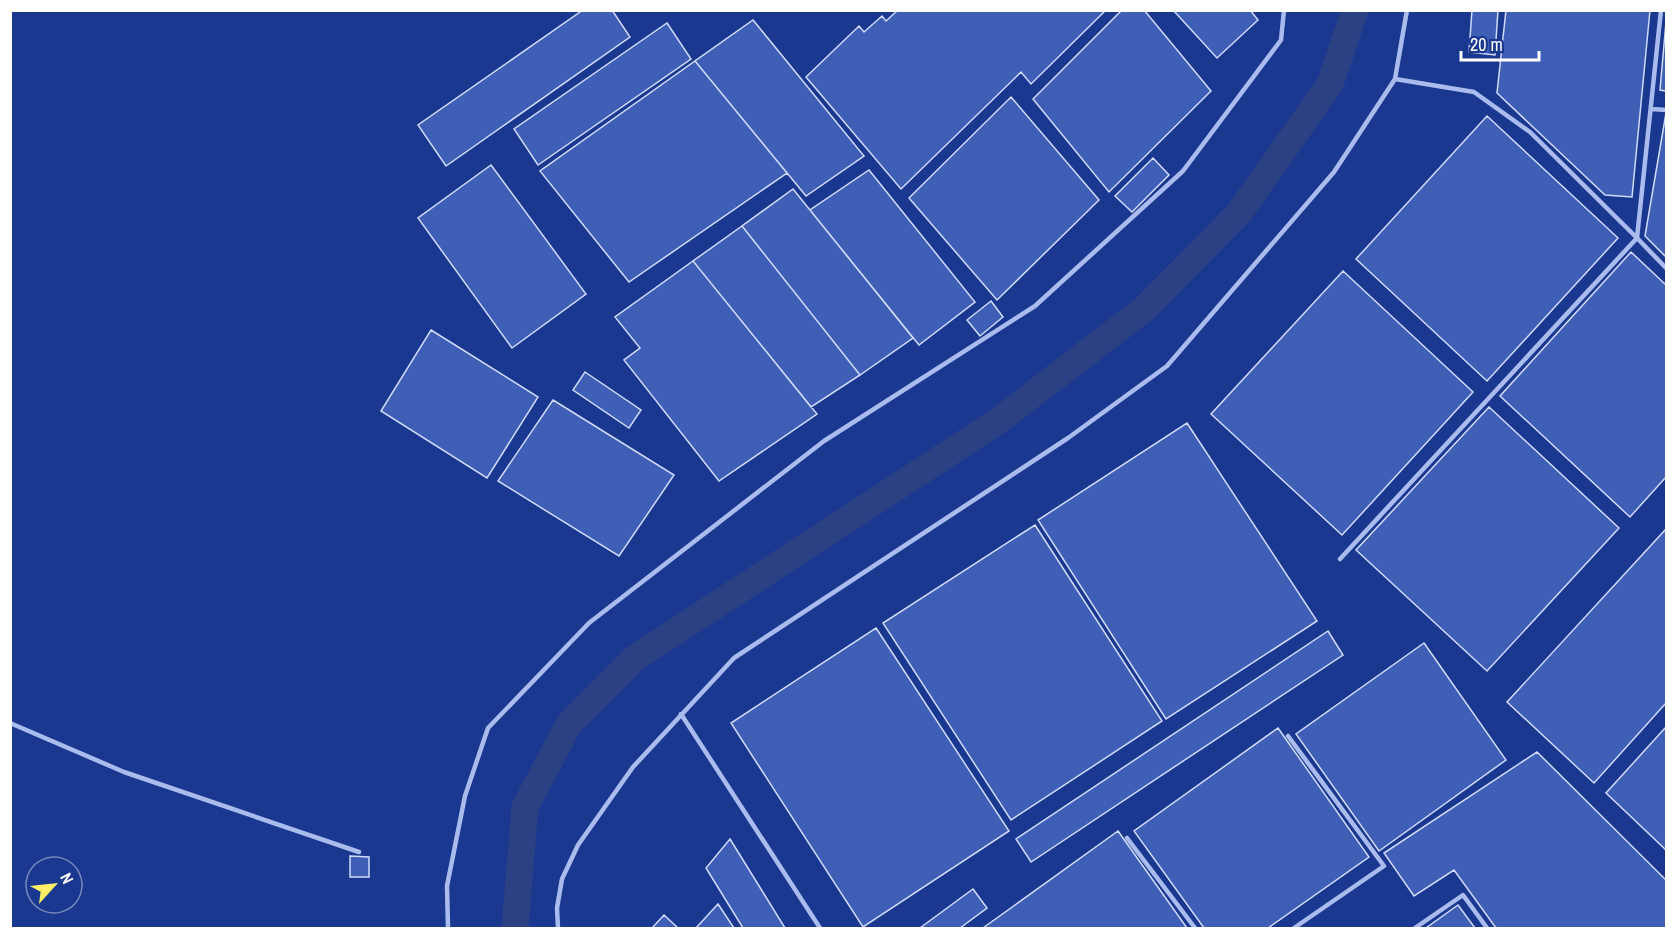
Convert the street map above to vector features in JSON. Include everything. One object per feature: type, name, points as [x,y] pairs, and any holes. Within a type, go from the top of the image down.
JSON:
[{"type":"lane","points":[[448,928],[447,886],[465,796],[488,729],[589,623],[608,608],[824,441],[1035,306],[1183,171],[1281,40],[1284,10]]},
{"type":"lane","points":[[558,928],[557,908],[562,879],[578,845],[633,767],[734,658],[1068,438],[1167,366],[1334,172],[1395,79],[1407,10]]},
{"type":"lane","points":[[1340,559],[1636,238],[1652,109],[1661,10]]},
{"type":"lane","points":[[1395,79],[1474,92],[1530,132],[1666,268]]},
{"type":"lane","points":[[1652,109],[1666,110]]},
{"type":"lane","points":[[681,714],[820,928]]},
{"type":"lane","points":[[10,723],[124,772],[359,852]]},
{"type":"lane","points":[[1288,736],[1384,866],[1294,928]]},
{"type":"lane","points":[[1127,838],[1195,928]]},
{"type":"lane","points":[[1415,928],[1463,895],[1487,928]]},
{"type":"building","points":[[583,10],[612,10],[630,37],[446,166],[418,125]]},
{"type":"building","points":[[898,10],[1106,10],[1031,84],[1021,72],[901,189],[806,77],[859,26],[864,32],[882,16],[886,21]]},
{"type":"building","points":[[1122,10],[1144,10],[1211,91],[1109,192],[1033,99]]},
{"type":"building","points":[[1173,10],[1250,10],[1258,20],[1217,58]]},
{"type":"building","points":[[1472,10],[1498,10],[1495,55],[1469,52]]},
{"type":"building","points":[[1506,10],[1650,10],[1632,197],[1605,195],[1497,93]]},
{"type":"building","points":[[753,20],[864,156],[806,196],[695,61]]},
{"type":"building","points":[[1666,22],[1666,91],[1660,90]]},
{"type":"building","points":[[667,23],[691,59],[538,165],[514,129]]},
{"type":"building","points":[[695,61],[787,173],[629,282],[540,171]]},
{"type":"building","points":[[1011,97],[1099,200],[997,300],[909,198]]},
{"type":"building","points":[[1666,113],[1666,257],[1645,236]]},
{"type":"building","points":[[1487,116],[1618,238],[1487,381],[1356,259]]},
{"type":"building","points":[[1153,158],[1169,175],[1132,212],[1115,196]]},
{"type":"building","points":[[491,165],[586,294],[512,348],[418,218]]},
{"type":"building","points":[[869,170],[975,302],[919,345],[810,210]]},
{"type":"building","points":[[793,189],[913,338],[860,375],[742,226]]},
{"type":"building","points":[[742,226],[860,375],[811,407],[693,261]]},
{"type":"building","points":[[1631,252],[1666,285],[1666,477],[1630,517],[1500,396]]},
{"type":"building","points":[[693,261],[817,414],[719,481],[624,360],[640,348],[615,317]]},
{"type":"building","points":[[1343,271],[1473,392],[1342,535],[1211,414]]},
{"type":"building","points":[[991,301],[1003,317],[980,336],[967,320]]},
{"type":"building","points":[[431,330],[538,397],[487,478],[381,411]]},
{"type":"building","points":[[585,372],[641,410],[629,428],[573,390]]},
{"type":"building","points":[[553,400],[674,475],[619,556],[498,481]]},
{"type":"building","points":[[1489,407],[1619,528],[1487,671],[1356,550]]},
{"type":"building","points":[[1187,423],[1317,621],[1166,719],[1038,520]]},
{"type":"building","points":[[1035,525],[1162,721],[1011,820],[883,623]]},
{"type":"building","points":[[1666,529],[1666,703],[1594,783],[1507,702]]},
{"type":"building","points":[[876,628],[1009,831],[863,927],[731,723]]},
{"type":"building","points":[[1328,631],[1343,655],[1031,862],[1016,839]]},
{"type":"building","points":[[1424,643],[1506,760],[1379,851],[1296,734]]},
{"type":"building","points":[[1666,727],[1666,850],[1606,793]]},
{"type":"building","points":[[1278,728],[1369,857],[1268,928],[1204,928],[1134,831]]},
{"type":"building","points":[[1537,752],[1666,880],[1666,928],[1496,928],[1454,870],[1414,896],[1384,853]]},
{"type":"building","points":[[1118,831],[1187,928],[983,928]]},
{"type":"building","points":[[730,839],[785,928],[743,928],[706,868]]},
{"type":"building","points":[[350,856],[369,857],[369,877],[350,877]]},
{"type":"building","points":[[973,889],[987,908],[960,928],[920,928]]},
{"type":"building","points":[[718,904],[734,928],[696,928]]},
{"type":"building","points":[[1458,905],[1475,928],[1426,928]]},
{"type":"building","points":[[664,915],[678,928],[652,928]]},
{"type":"waterway","points":[[515,928],[525,807],[569,724],[635,658],[998,421],[1144,309],[1239,213],[1330,84],[1355,10]]}]
